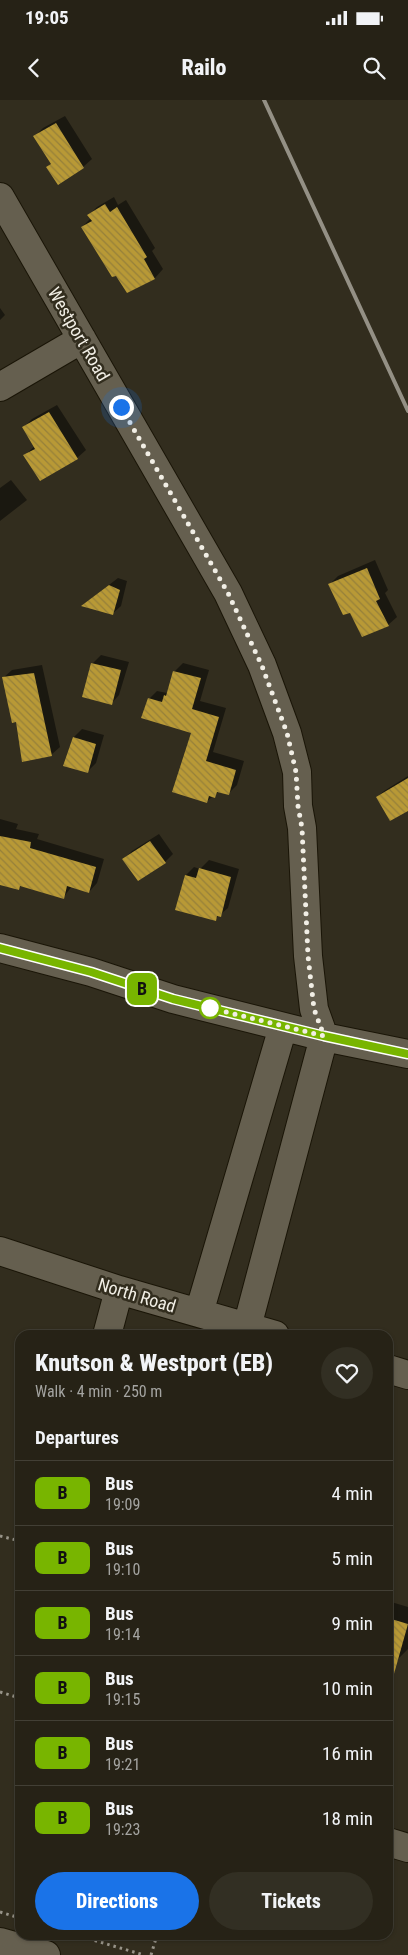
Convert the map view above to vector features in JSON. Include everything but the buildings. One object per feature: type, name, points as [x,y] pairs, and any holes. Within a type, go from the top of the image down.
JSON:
[{"type":"street","name":"Westport Road","points":[[0,197],[228,593],[262,666],[287,733],[296,772],[298,806],[302,828],[308,956],[314,1009],[324,1036]]},
{"type":"street","points":[[0,387],[82,339]]},
{"type":"street","points":[[0,948],[91,972],[173,999],[283,1027],[408,1054]]},
{"type":"street","points":[[199,1313],[283,1027]]},
{"type":"street","points":[[247,1327],[324,1036]]},
{"type":"street","name":"North Road","points":[[0,1251],[119,1290],[258,1330]]},
{"type":"street","points":[[108,1330],[119,1290]]},
{"type":"street","points":[[393,1370],[408,1375]]},
{"type":"street","points":[[393,1844],[408,1848]]},
{"type":"street","points":[[0,1942],[46,1955]]},
{"type":"path","points":[[0,1536],[15,1540]]},
{"type":"path","points":[[0,1692],[15,1696]]},
{"type":"path","points":[[0,1912],[15,1916]]},
{"type":"path","points":[[93,1940],[144,1955]]},
{"type":"path","points":[[151,1955],[156,1940]]},
{"type":"railway","points":[[264,100],[408,411]]},
{"type":"bus line","name":"B","points":[[0,948],[91,972],[173,999],[283,1027],[408,1054]]},
{"type":"route","points":[[121,407],[228,593],[262,666],[287,733],[296,772],[298,806],[302,828],[308,956],[314,1009],[324,1036],[210,1008]]}]
